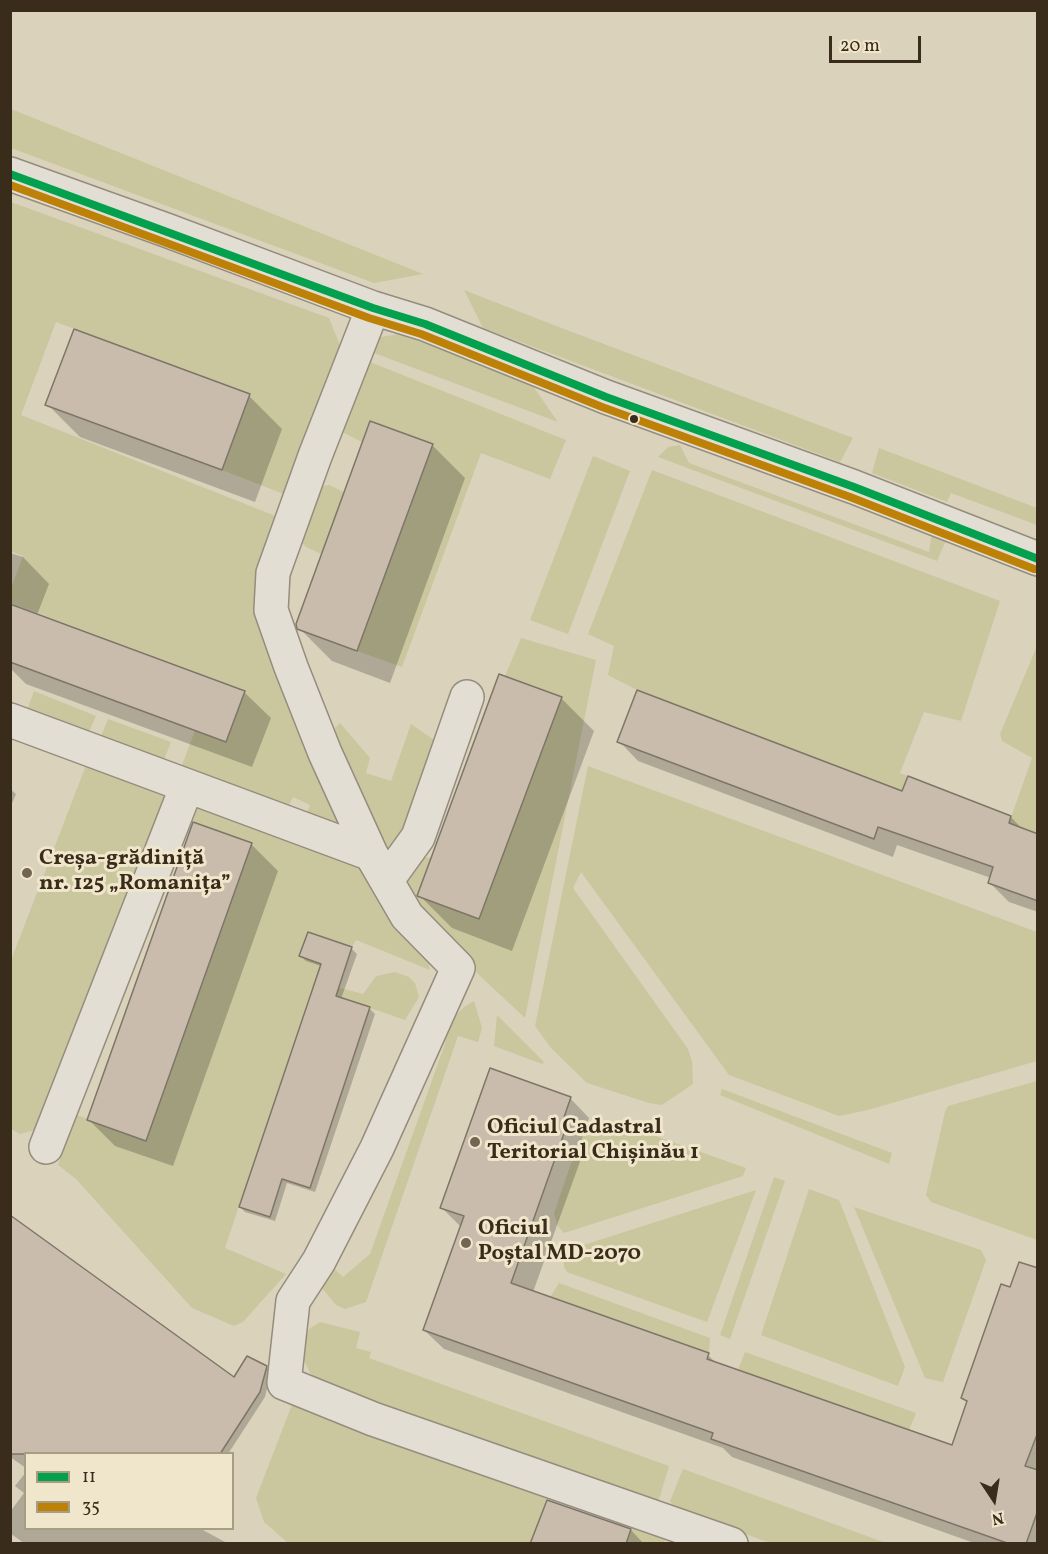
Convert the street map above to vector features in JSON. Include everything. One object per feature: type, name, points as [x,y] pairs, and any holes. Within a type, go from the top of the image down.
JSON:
[{"type":"street","points":[[10,174],[373,308],[425,324],[606,396],[854,486],[1038,559]]},
{"type":"street","points":[[373,308],[315,456],[273,573],[271,610],[325,753],[379,867],[407,916],[458,968],[377,1148],[319,1261],[293,1301],[284,1383],[373,1419],[731,1544]]},
{"type":"street","points":[[379,867],[418,837],[467,697]]},
{"type":"street","points":[[10,720],[188,786],[379,867]]},
{"type":"street","points":[[46,1147],[188,786]]},
{"type":"shaded area","points":[[11,109],[423,274],[374,283],[11,148]]},
{"type":"shaded area","points":[[11,202],[329,318],[345,358],[294,498],[222,470],[250,394],[56,322],[21,415],[283,519],[256,599],[338,821],[324,828],[304,819],[310,805],[293,797],[286,811],[180,771],[195,730],[226,742],[245,690],[11,603],[10,591],[23,556],[10,551]]},
{"type":"shaded area","points":[[464,290],[853,438],[840,462],[483,328]]},
{"type":"shaded area","points":[[399,334],[530,382],[558,422],[374,353],[371,345],[375,338]]},
{"type":"shaded area","points":[[365,360],[566,440],[550,479],[481,453],[402,667],[357,651],[433,444],[370,421],[362,442],[344,433],[341,424]]},
{"type":"shaded area","points":[[680,445],[689,463],[929,552],[932,532],[947,538],[937,561],[658,457],[668,447]]},
{"type":"shaded area","points":[[879,448],[1037,508],[1037,525],[951,493],[947,502],[872,473]]},
{"type":"shaded area","points":[[593,456],[630,471],[568,634],[530,620]]},
{"type":"shaded area","points":[[652,470],[1000,601],[961,721],[924,712],[900,773],[908,776],[902,791],[637,690],[608,675],[614,646],[588,634]]},
{"type":"shaded area","points":[[329,485],[344,492],[321,554],[301,542],[317,492],[322,486]]},
{"type":"shaded area","points":[[521,638],[596,660],[525,1018],[479,975],[426,919],[409,893],[407,881],[417,856],[431,858],[417,896],[479,919],[562,697],[505,676]]},
{"type":"shaded area","points":[[1037,646],[1037,834],[1009,823],[1032,758],[1002,741],[1000,734]]},
{"type":"shaded area","points":[[34,691],[96,716],[87,737],[26,713]]},
{"type":"shaded area","points":[[108,719],[171,742],[162,765],[99,741]]},
{"type":"shaded area","points":[[340,723],[370,758],[366,773],[391,781],[411,724],[437,742],[403,843],[389,850],[379,844],[331,732]]},
{"type":"shaded area","points":[[88,760],[166,796],[35,1130],[20,1134],[11,1129],[10,963]]},
{"type":"shaded area","points":[[588,766],[1037,932],[1037,1061],[868,1110],[839,1116],[729,1075],[581,872],[573,888],[688,1049],[692,1061],[693,1084],[662,1105],[587,1083],[551,1048],[535,1026]]},
{"type":"shaded area","points":[[204,805],[365,870],[425,948],[430,970],[356,940],[352,947],[308,932],[299,956],[344,972],[337,987],[363,994],[376,976],[395,972],[409,977],[415,983],[419,997],[405,1020],[312,988],[225,1248],[286,1274],[243,1322],[234,1326],[192,1308],[76,1179],[58,1165],[74,1114],[146,1140],[252,843],[193,822],[197,810]]},
{"type":"shaded area","points":[[474,1001],[482,1028],[478,1042],[458,1036],[366,1302],[345,1309],[336,1305],[321,1287],[334,1268],[343,1277],[370,1254],[445,1044],[449,1023],[464,1007]]},
{"type":"shaded area","points":[[497,1015],[544,1062],[542,1064],[494,1046]]},
{"type":"shaded area","points":[[1037,1081],[1037,1240],[931,1202],[926,1195],[948,1106]]},
{"type":"shaded area","points":[[722,1089],[892,1153],[889,1164],[720,1095]]},
{"type":"shaded area","points":[[610,1120],[746,1168],[743,1176],[564,1233],[557,1225],[554,1213],[579,1140],[598,1123]]},
{"type":"shaded area","points":[[774,1177],[785,1181],[730,1339],[720,1335]]},
{"type":"shaded area","points":[[809,1189],[839,1200],[905,1367],[898,1386],[761,1335]]},
{"type":"shaded area","points":[[756,1190],[707,1322],[567,1272],[564,1267],[563,1254],[571,1249]]},
{"type":"shaded area","points":[[854,1207],[981,1250],[986,1260],[943,1382],[925,1378]]},
{"type":"shaded area","points":[[559,1283],[710,1338],[709,1353],[549,1299]]},
{"type":"shaded area","points":[[320,1322],[360,1332],[356,1348],[371,1352],[369,1358],[669,1466],[657,1506],[330,1392],[310,1373],[301,1354],[309,1329]]},
{"type":"shaded area","points":[[745,1352],[916,1413],[909,1430],[738,1370]]},
{"type":"shaded area","points":[[300,1401],[549,1492],[530,1544],[288,1543],[264,1522],[256,1498],[291,1407]]},
{"type":"shaded area","points":[[683,1469],[886,1543],[770,1543],[675,1508],[670,1501]]},
{"type":"shaded area","points":[[634,1523],[666,1536],[664,1543],[626,1544]]},
{"type":"building","points":[[74,329],[250,394],[222,470],[45,405]]},
{"type":"building","points":[[370,421],[433,444],[357,651],[297,629],[296,624]]},
{"type":"building","points":[[10,604],[245,691],[226,742],[10,662]]},
{"type":"building","points":[[499,674],[562,697],[479,919],[417,896]]},
{"type":"building","points":[[637,690],[902,791],[908,776],[1011,816],[1009,823],[1038,834],[1038,901],[988,883],[993,867],[878,827],[874,839],[617,742]]},
{"type":"building","points":[[193,822],[252,843],[146,1141],[87,1120]]},
{"type":"building","points":[[308,932],[352,947],[336,996],[370,1007],[310,1188],[282,1179],[270,1217],[239,1207],[321,964],[299,956]]},
{"type":"building","points":[[490,1068],[571,1097],[562,1123],[567,1125],[511,1283],[709,1353],[707,1359],[952,1445],[967,1401],[961,1398],[1001,1284],[1010,1287],[1019,1262],[1038,1268],[1038,1432],[1025,1466],[1038,1470],[1038,1510],[1026,1544],[1010,1544],[711,1439],[713,1433],[423,1330],[464,1216],[440,1208]]},
{"type":"building","points":[[10,1215],[234,1377],[247,1356],[267,1366],[260,1392],[221,1452],[24,1452],[24,1454],[10,1454]]},
{"type":"building","points":[[547,1500],[631,1529],[626,1544],[530,1544]]},
{"type":"transit line","name":"11","points":[[10,174],[373,308],[425,324],[606,397],[854,487],[1038,559]]},
{"type":"transit line","name":"35","points":[[10,185],[369,318],[421,334],[602,407],[850,497],[1034,569]]},
{"type":"place","name":"Creșa-grădiniță nr. 125 „Romanița”","points":[[27,873]]},
{"type":"place","name":"Oficiul Cadastral Teritorial Chișinău 1","points":[[475,1142]]},
{"type":"place","name":"Oficiul Poștal MD-2070","points":[[466,1243]]}]
